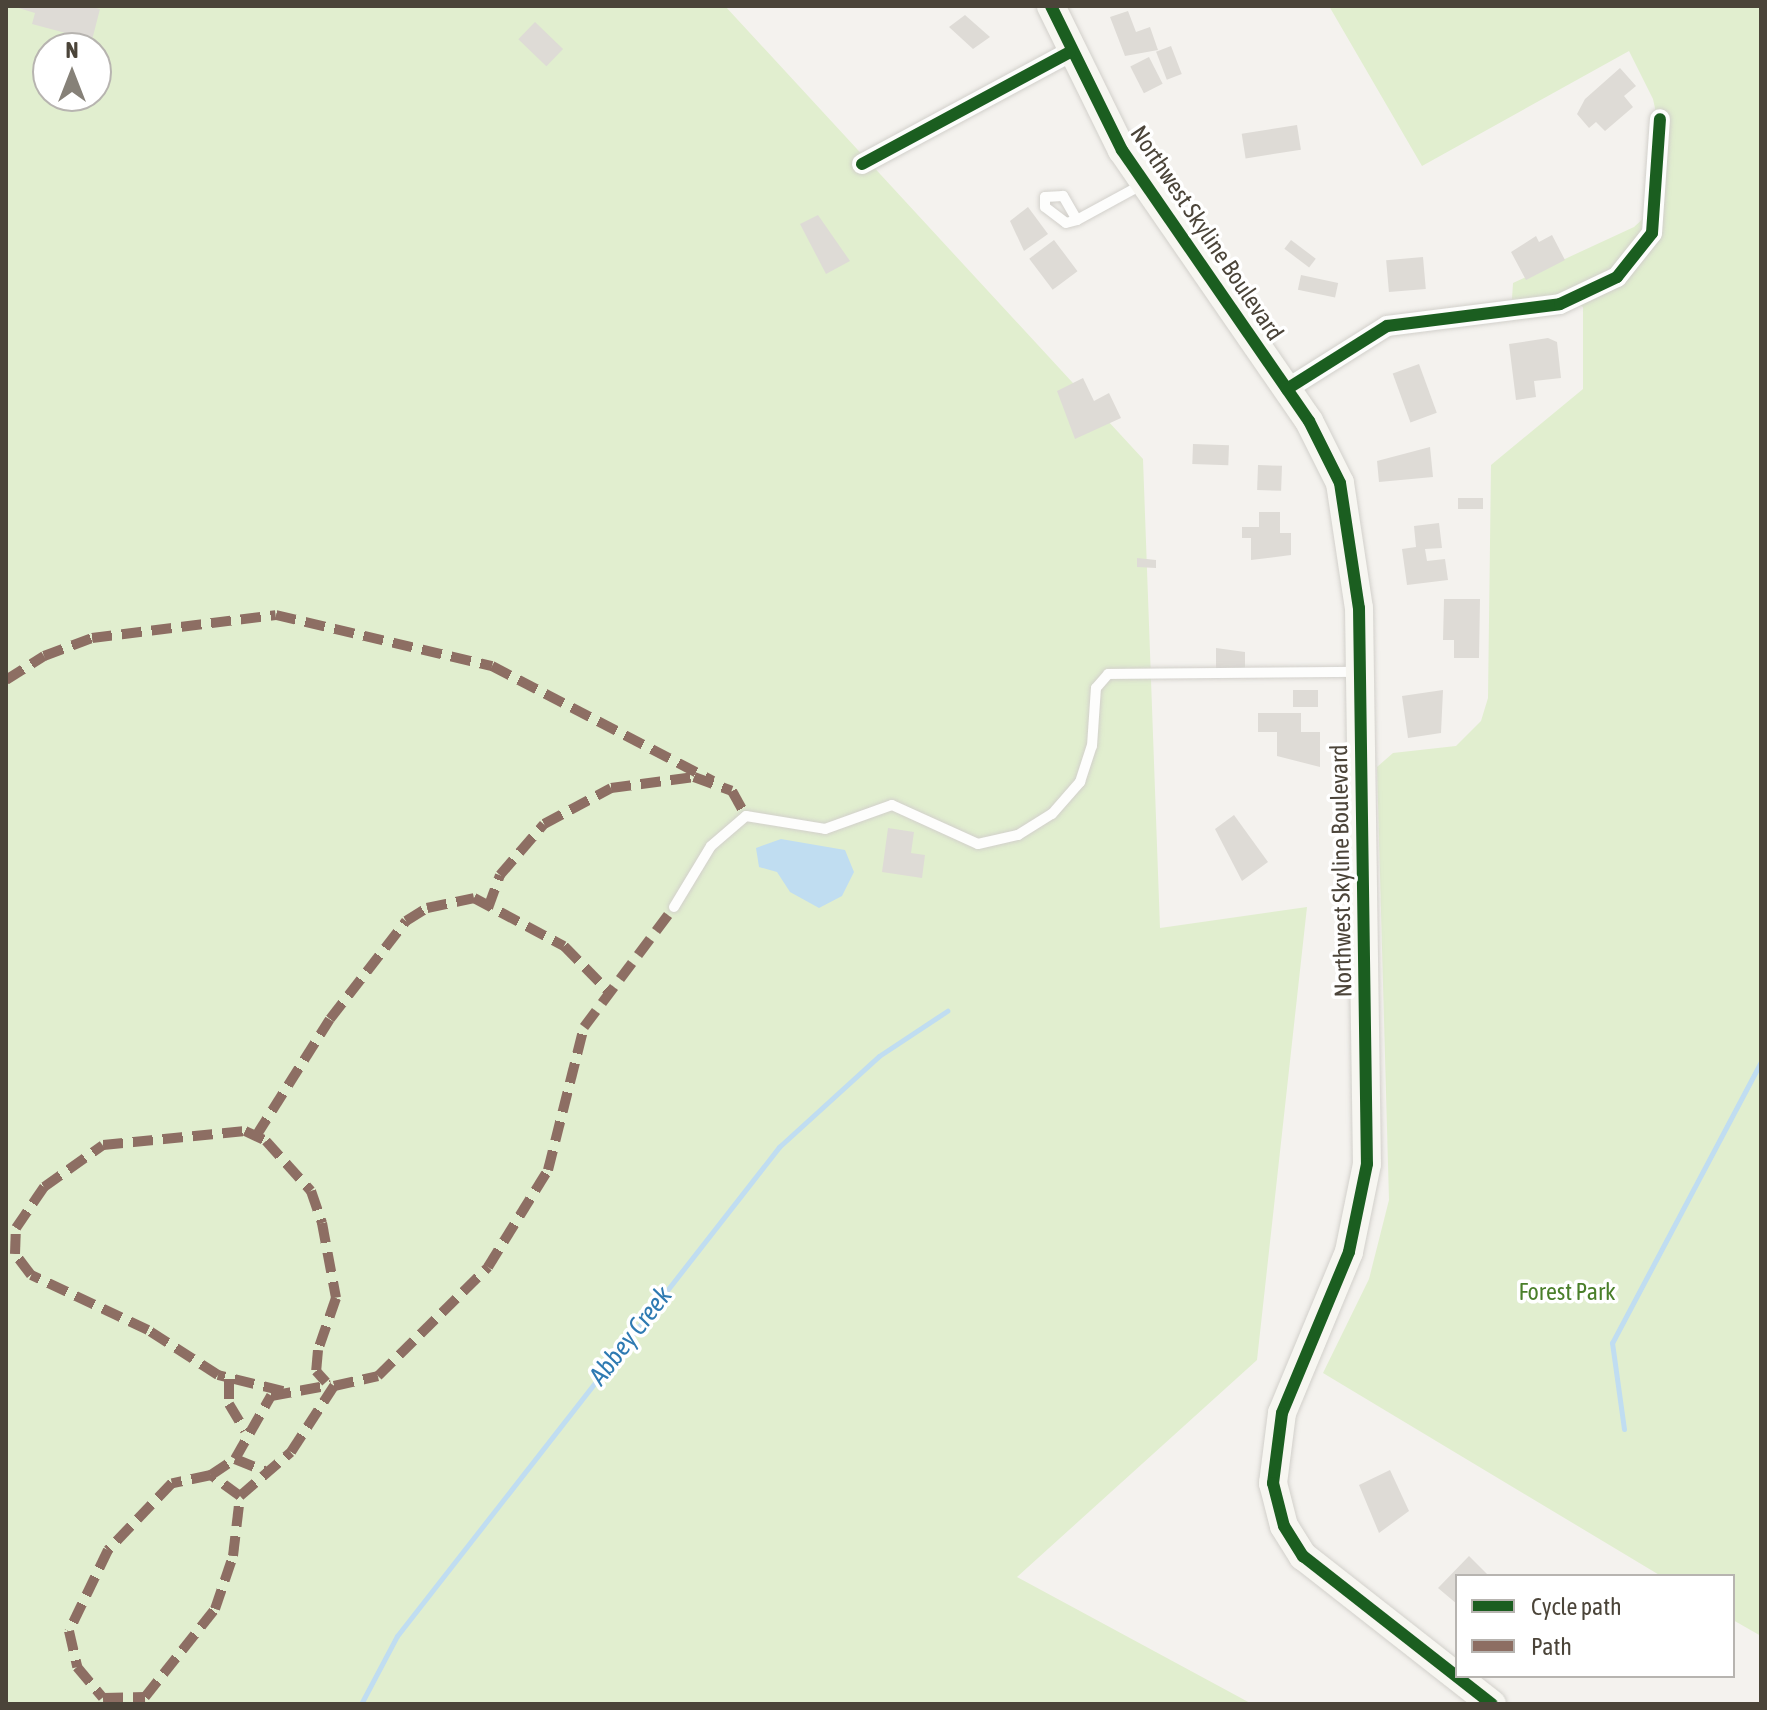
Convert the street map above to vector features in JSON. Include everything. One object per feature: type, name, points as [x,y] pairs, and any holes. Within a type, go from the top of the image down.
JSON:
[{"type":"main road","name":"Northwest Skyline Boulevard","points":[[1051,6],[1070,52],[1143,184],[1287,389],[1340,483],[1356,565],[1361,672],[1367,1164],[1349,1252],[1282,1413],[1273,1483],[1284,1526],[1303,1556],[1455,1675]]},
{"type":"main road","name":"Northwest Skyline Boulevard","points":[[1459,1678],[1492,1704]]},
{"type":"street","points":[[862,164],[1070,52]]},
{"type":"street","points":[[1287,389],[1387,326],[1560,304],[1617,277],[1652,233],[1660,119]]},
{"type":"lane","points":[[1077,220],[1143,184]]},
{"type":"lane","points":[[674,907],[711,846],[746,816],[825,829],[892,805],[978,844],[1018,835],[1052,814],[1080,782],[1092,746],[1096,688],[1108,674],[1361,672]]},
{"type":"green space","points":[[6,6],[725,6],[1143,459],[1160,928],[1307,907],[1257,1360],[1017,1577],[1252,1704],[6,1704]]},
{"type":"green space","name":"Forest Park","points":[[1329,6],[1761,6],[1761,1636],[1735,1621],[1735,1574],[1658,1574],[1323,1373],[1369,1279],[1389,1200],[1377,767],[1393,753],[1456,746],[1481,721],[1488,698],[1491,465],[1583,389],[1583,307],[1564,296],[1522,303],[1512,299],[1513,283],[1634,227],[1646,216],[1664,150],[1653,99],[1629,51],[1422,166]]},
{"type":"water","points":[[781,839],[845,850],[854,872],[842,896],[819,908],[790,892],[777,872],[759,867],[756,848]]},
{"type":"building","points":[[12,6],[88,6],[100,9],[94,32],[62,32],[32,24],[35,13]]},
{"type":"building","points":[[1128,11],[1136,32],[1150,27],[1158,50],[1125,56],[1110,17]]},
{"type":"building","points":[[965,15],[990,37],[973,49],[949,27]]},
{"type":"building","points":[[535,22],[563,49],[546,66],[518,39]]},
{"type":"building","points":[[1171,46],[1182,74],[1167,80],[1156,52]]},
{"type":"building","points":[[1149,57],[1163,84],[1144,93],[1130,67]]},
{"type":"building","points":[[1620,68],[1636,86],[1624,96],[1633,107],[1605,131],[1596,122],[1589,128],[1577,114],[1585,99]]},
{"type":"building","points":[[1297,125],[1301,150],[1246,158],[1242,134]]},
{"type":"building","points":[[1028,207],[1048,234],[1024,251],[1010,221]]},
{"type":"building","points":[[818,215],[850,261],[826,274],[800,224]]},
{"type":"building","points":[[1552,235],[1565,260],[1526,280],[1511,252],[1536,236],[1539,242]]},
{"type":"building","points":[[1054,240],[1077,271],[1053,290],[1029,259]]},
{"type":"building","points":[[1291,240],[1316,259],[1309,267],[1284,249]]},
{"type":"building","points":[[1423,257],[1426,289],[1389,292],[1386,260]]},
{"type":"building","points":[[1301,275],[1338,283],[1335,298],[1298,290]]},
{"type":"building","points":[[1548,338],[1557,342],[1561,378],[1534,381],[1536,397],[1516,400],[1509,344]]},
{"type":"building","points":[[1419,364],[1437,413],[1410,422],[1393,374]]},
{"type":"building","points":[[1083,378],[1094,401],[1109,393],[1121,418],[1075,439],[1057,391]]},
{"type":"building","points":[[1193,444],[1229,445],[1228,465],[1192,464]]},
{"type":"building","points":[[1430,447],[1433,477],[1379,482],[1377,461]]},
{"type":"building","points":[[1258,465],[1282,466],[1281,491],[1257,490]]},
{"type":"building","points":[[1458,498],[1483,498],[1483,509],[1458,509]]},
{"type":"building","points":[[1259,512],[1280,512],[1280,533],[1291,533],[1291,555],[1251,560],[1251,538],[1242,538],[1242,527],[1259,527]]},
{"type":"building","points":[[1439,523],[1442,548],[1425,549],[1427,561],[1445,559],[1448,580],[1407,585],[1402,549],[1416,547],[1414,526]]},
{"type":"building","points":[[1137,558],[1156,560],[1156,568],[1137,567]]},
{"type":"building","points":[[1444,599],[1480,599],[1479,658],[1454,658],[1454,640],[1443,640]]},
{"type":"building","points":[[1216,648],[1245,652],[1245,672],[1216,672]]},
{"type":"building","points":[[1293,690],[1318,690],[1318,707],[1293,707]]},
{"type":"building","points":[[1443,690],[1441,733],[1408,738],[1402,696]]},
{"type":"building","points":[[1258,713],[1301,713],[1301,732],[1320,732],[1320,767],[1277,756],[1277,732],[1258,732]]},
{"type":"building","points":[[1234,815],[1268,862],[1242,881],[1215,829]]},
{"type":"building","points":[[888,828],[914,832],[911,853],[925,855],[922,878],[882,872]]},
{"type":"building","points":[[1390,1470],[1409,1511],[1379,1533],[1359,1485]]},
{"type":"building","points":[[1469,1556],[1487,1574],[1455,1574],[1455,1602],[1438,1588]]},
{"type":"waterway","name":"Abbey Creek","points":[[361,1704],[397,1636],[779,1147],[879,1056],[947,1011]]},
{"type":"waterway","points":[[1624,1429],[1612,1343],[1761,1062]]},
{"type":"marked path","points":[[6,680],[44,656],[92,638],[276,615],[492,666],[713,781]]},
{"type":"marked path","points":[[488,908],[500,875],[544,824],[611,788],[694,777],[732,791],[746,816]]},
{"type":"marked path","points":[[256,1136],[330,1019],[406,921],[427,908],[474,898],[564,946],[609,992]]},
{"type":"marked path","points":[[240,1496],[211,1475],[172,1483],[108,1550],[69,1631],[77,1667],[103,1698],[145,1697],[215,1609],[233,1556],[240,1496],[291,1452],[334,1386],[378,1376],[488,1267],[548,1170],[584,1027],[674,907]]},
{"type":"marked path","points":[[283,1391],[218,1375],[148,1330],[31,1275],[15,1254],[16,1228],[44,1187],[103,1145],[245,1131],[266,1141],[311,1191],[322,1223],[336,1298],[318,1350],[316,1371],[326,1382]]},
{"type":"marked path","points":[[229,1379],[229,1404],[245,1431]]},
{"type":"marked path","points":[[235,1459],[271,1396],[331,1385]]},
{"type":"marked path","points":[[211,1475],[235,1459],[265,1471]]},
{"type":"cycle path","points":[[1051,6],[1122,150],[1309,421],[1340,483],[1359,608],[1367,1164],[1349,1252],[1282,1413],[1273,1483],[1284,1526],[1303,1556],[1455,1675]]},
{"type":"cycle path","points":[[862,164],[1070,52]]},
{"type":"cycle path","points":[[1287,389],[1387,326],[1560,304],[1617,277],[1652,233],[1660,119]]},
{"type":"cycle path","points":[[1459,1678],[1492,1704]]}]
